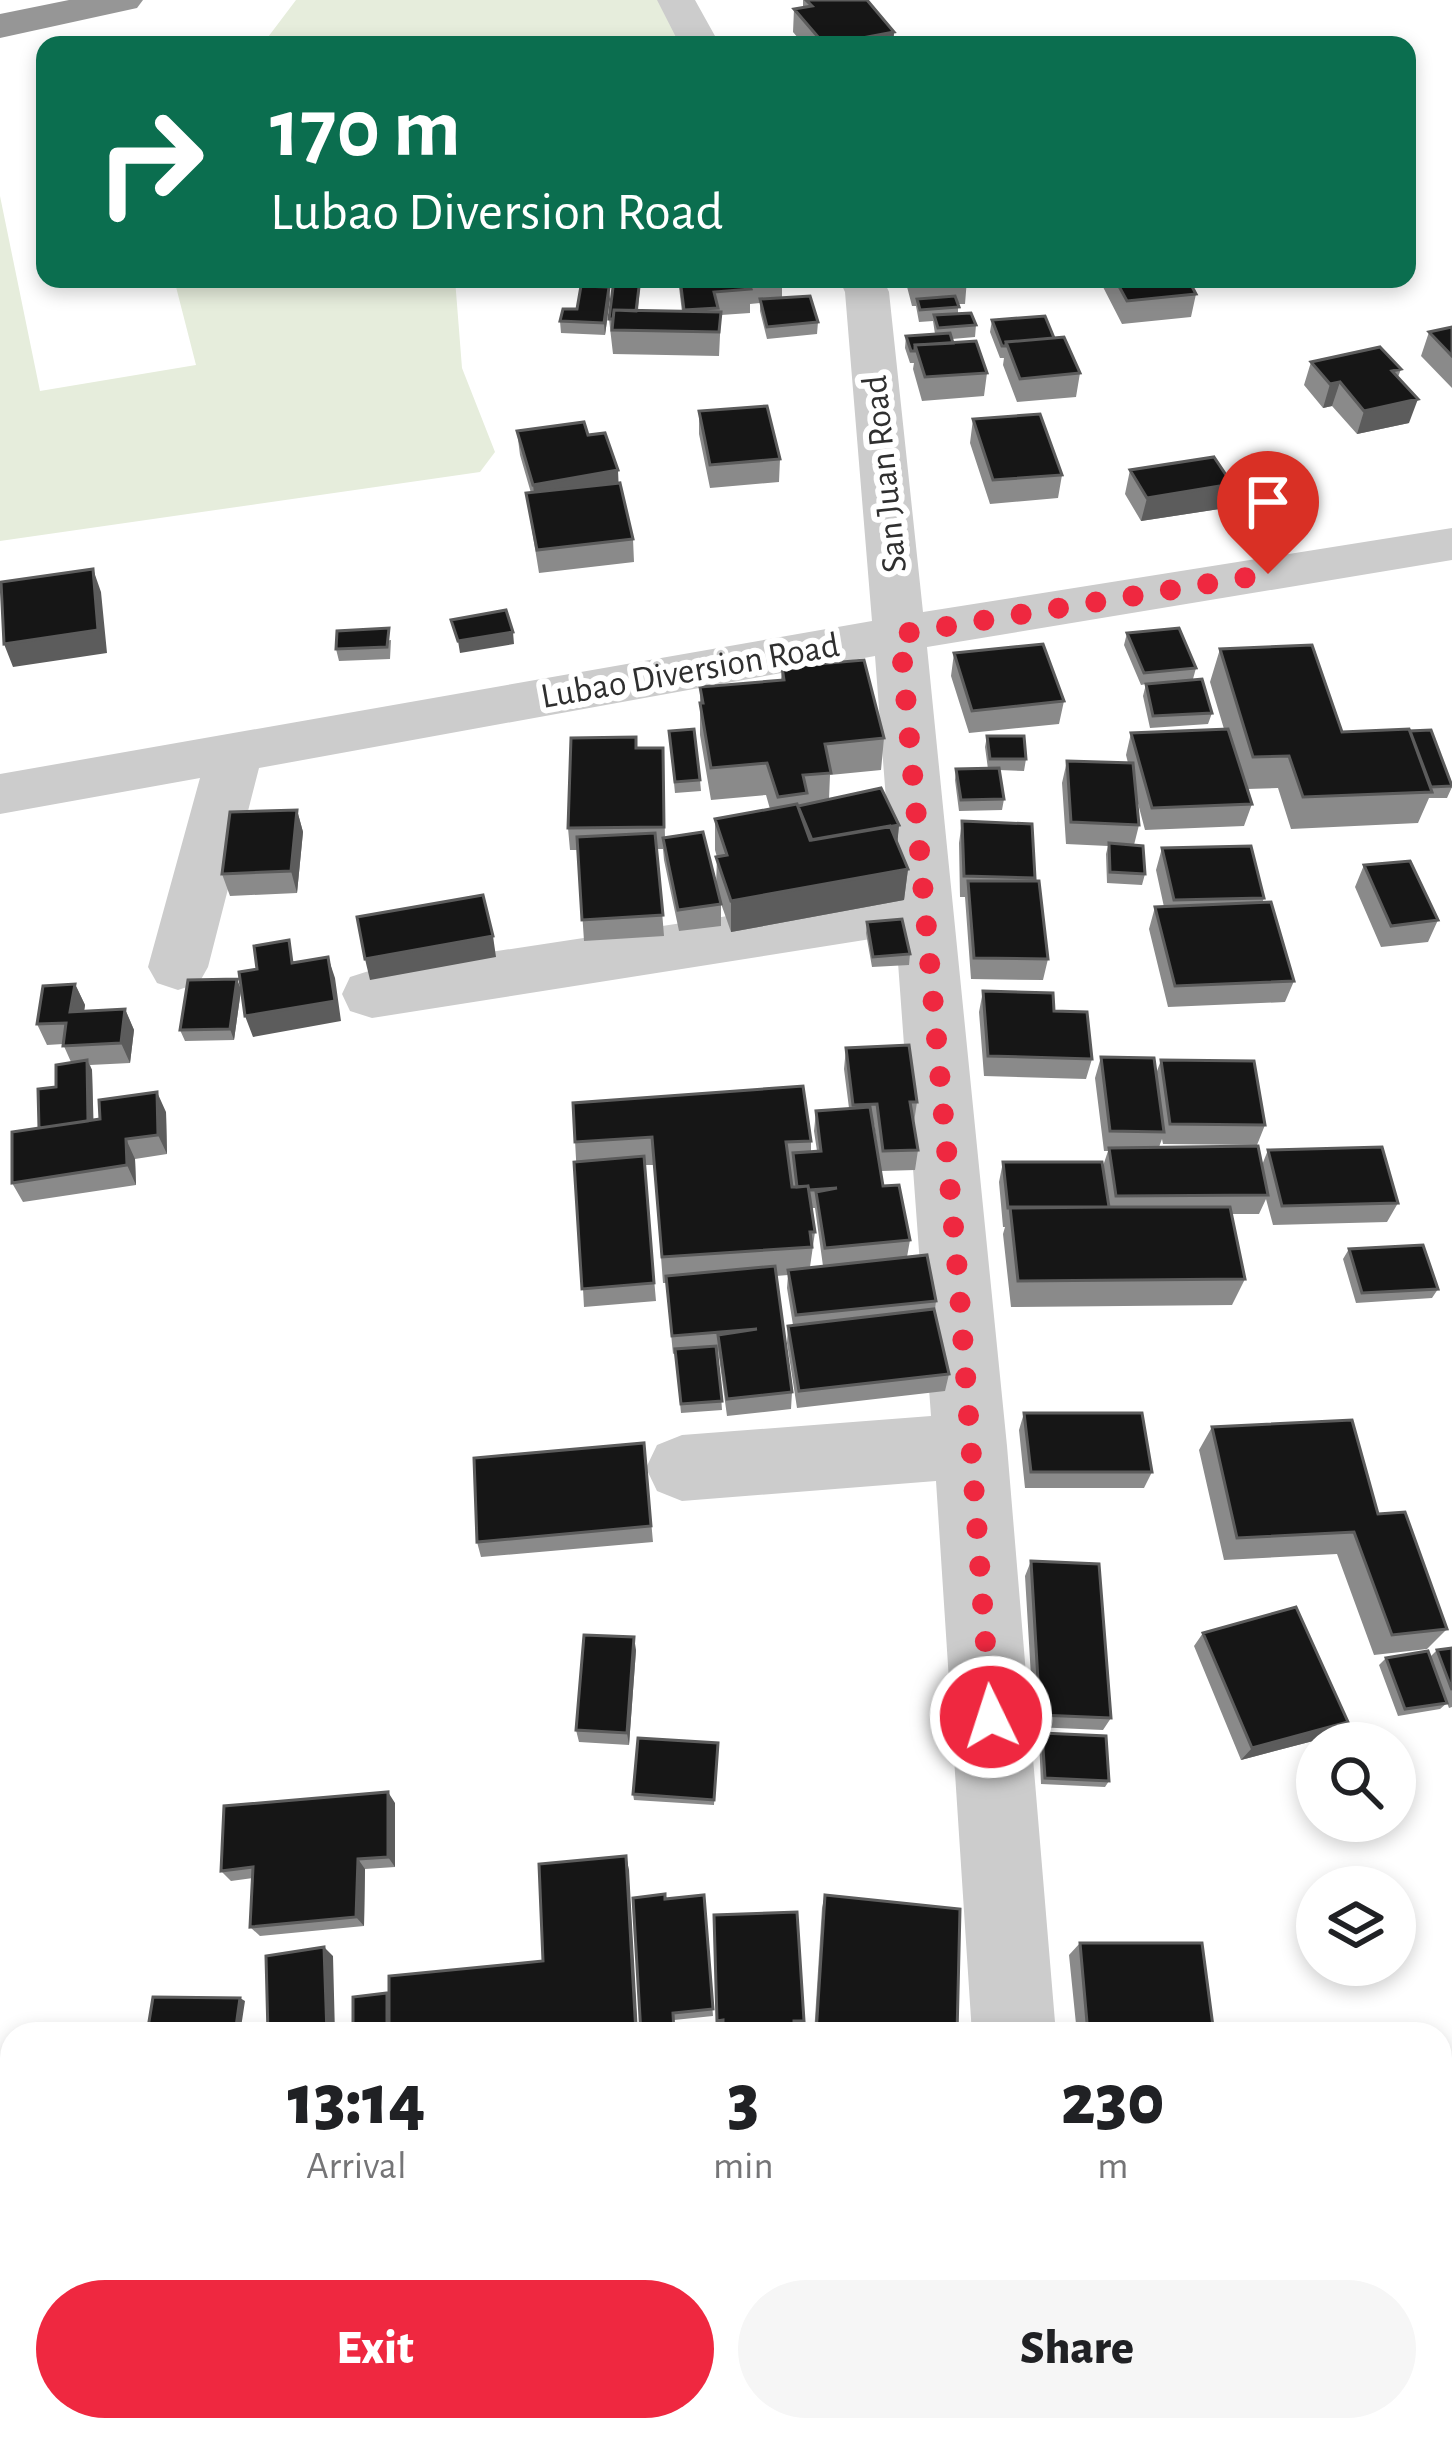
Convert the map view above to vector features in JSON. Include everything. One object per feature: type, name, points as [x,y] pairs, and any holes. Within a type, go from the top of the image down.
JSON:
[{"type":"highway","points":[[0,26],[124,0]]},
{"type":"street","points":[[676,0],[695,36]]},
{"type":"street","name":"San Juan Road","points":[[865,288],[971,1446],[1013,2022]]},
{"type":"street","name":"Lubao Diversion Road","points":[[0,794],[900,634],[1452,544]]},
{"type":"street","points":[[178,967],[235,752]]},
{"type":"street","points":[[372,994],[925,908]]},
{"type":"street","points":[[682,1468],[971,1446]]},
{"type":"green space","points":[[296,0],[661,0],[681,36],[269,36]]},
{"type":"green space","points":[[0,196],[40,391],[196,365],[176,288],[456,288],[462,368],[495,452],[480,472],[0,541]]},
{"type":"building","points":[[806,0],[867,0],[894,32],[817,36],[794,9],[812,6]]},
{"type":"building","points":[[581,288],[609,288],[604,323],[560,321],[563,309],[577,309]]},
{"type":"building","points":[[613,288],[639,288],[636,311],[614,310],[609,319]]},
{"type":"building","points":[[681,288],[751,289],[714,292],[718,308],[684,310]]},
{"type":"building","points":[[1120,288],[1193,288],[1196,294],[1127,301]]},
{"type":"building","points":[[810,296],[818,322],[767,327],[760,299]]},
{"type":"building","points":[[955,296],[959,307],[920,310],[917,299]]},
{"type":"building","points":[[614,310],[721,312],[719,332],[612,330]]},
{"type":"building","points":[[971,313],[976,325],[938,328],[934,315]]},
{"type":"building","points":[[1045,316],[1054,338],[1006,342],[1006,346],[992,320]]},
{"type":"building","points":[[1452,327],[1452,356],[1429,332]]},
{"type":"building","points":[[950,333],[953,343],[915,345],[915,351],[906,336]]},
{"type":"building","points":[[1064,337],[1080,373],[1020,379],[1006,342]]},
{"type":"building","points":[[976,341],[987,373],[925,377],[915,345]]},
{"type":"building","points":[[1380,347],[1401,369],[1392,371],[1418,399],[1364,411],[1340,382],[1330,384],[1311,362]]},
{"type":"building","points":[[767,406],[780,459],[710,465],[699,411]]},
{"type":"building","points":[[1040,414],[1062,475],[993,480],[973,419]]},
{"type":"building","points":[[584,422],[588,435],[605,433],[618,470],[533,485],[517,431]]},
{"type":"building","points":[[1214,457],[1232,484],[1147,498],[1130,470]]},
{"type":"building","points":[[620,483],[633,539],[537,550],[526,493]]},
{"type":"building","points":[[93,569],[98,630],[4,644],[1,582]]},
{"type":"building","points":[[506,610],[513,632],[458,641],[451,620]]},
{"type":"building","points":[[389,628],[387,647],[336,649],[337,631]]},
{"type":"building","points":[[1179,628],[1196,668],[1144,673],[1127,633]]},
{"type":"building","points":[[1043,644],[1064,701],[972,711],[954,653]]},
{"type":"building","points":[[1312,645],[1342,732],[1409,729],[1432,792],[1303,797],[1289,756],[1253,757],[1220,649]]},
{"type":"building","points":[[864,660],[884,738],[825,744],[831,773],[803,775],[807,793],[778,797],[767,763],[711,768],[700,687],[784,680],[782,667]]},
{"type":"building","points":[[1202,679],[1212,713],[1153,716],[1146,684]]},
{"type":"building","points":[[694,729],[700,780],[675,782],[669,731]]},
{"type":"building","points":[[1228,729],[1252,804],[1152,808],[1131,733]]},
{"type":"building","points":[[1431,730],[1452,786],[1431,787],[1410,731]]},
{"type":"building","points":[[987,736],[1024,736],[1026,759],[990,759]]},
{"type":"building","points":[[636,737],[636,748],[663,748],[664,827],[568,828],[571,738]]},
{"type":"building","points":[[1067,761],[1133,763],[1139,825],[1071,822]]},
{"type":"building","points":[[999,768],[1004,799],[961,800],[956,769]]},
{"type":"building","points":[[881,788],[899,825],[812,840],[798,806]]},
{"type":"building","points":[[797,804],[810,840],[890,826],[908,869],[731,901],[716,857],[727,855],[715,819]]},
{"type":"building","points":[[297,810],[291,871],[222,874],[230,812]]},
{"type":"building","points":[[962,821],[1032,824],[1035,878],[964,876]]},
{"type":"building","points":[[703,832],[721,904],[678,910],[663,838]]},
{"type":"building","points":[[655,833],[663,915],[582,920],[577,837]]},
{"type":"building","points":[[1109,843],[1143,846],[1145,874],[1110,872]]},
{"type":"building","points":[[1251,846],[1264,898],[1174,900],[1162,848]]},
{"type":"building","points":[[1410,861],[1438,920],[1391,926],[1364,865]]},
{"type":"building","points":[[968,881],[1039,881],[1048,959],[974,958]]},
{"type":"building","points":[[483,895],[493,936],[365,959],[357,917]]},
{"type":"building","points":[[1271,902],[1294,981],[1175,986],[1155,907]]},
{"type":"building","points":[[902,919],[910,954],[873,957],[867,922]]},
{"type":"building","points":[[289,940],[292,963],[328,957],[335,1001],[245,1016],[239,972],[257,969],[254,946]]},
{"type":"building","points":[[237,979],[230,1029],[180,1030],[188,980]]},
{"type":"building","points":[[75,984],[70,1012],[125,1009],[121,1043],[63,1046],[66,1023],[37,1024],[43,986]]},
{"type":"building","points":[[983,991],[1053,993],[1054,1011],[1087,1012],[1092,1059],[988,1056]]},
{"type":"building","points":[[909,1045],[917,1102],[910,1102],[918,1150],[883,1151],[877,1104],[853,1105],[846,1048]]},
{"type":"building","points":[[1101,1057],[1154,1058],[1164,1132],[1110,1131]]},
{"type":"building","points":[[87,1060],[88,1121],[39,1128],[38,1089],[56,1087],[56,1065]]},
{"type":"building","points":[[1161,1060],[1254,1061],[1265,1125],[1170,1124]]},
{"type":"building","points":[[803,1086],[811,1141],[786,1142],[792,1187],[808,1186],[815,1232],[810,1232],[812,1247],[662,1257],[652,1137],[575,1142],[573,1103]]},
{"type":"building","points":[[157,1092],[158,1135],[126,1139],[127,1165],[12,1183],[12,1132],[100,1119],[99,1100]]},
{"type":"building","points":[[870,1107],[883,1186],[899,1185],[910,1240],[825,1248],[816,1192],[837,1188],[797,1187],[793,1153],[821,1151],[816,1111]]},
{"type":"building","points":[[1258,1146],[1268,1195],[1116,1196],[1109,1148]]},
{"type":"building","points":[[1382,1147],[1398,1203],[1282,1206],[1268,1150]]},
{"type":"building","points":[[644,1156],[654,1283],[582,1289],[574,1162]]},
{"type":"building","points":[[1003,1162],[1102,1162],[1109,1207],[1008,1208]]},
{"type":"building","points":[[1010,1207],[1230,1207],[1245,1279],[1018,1281]]},
{"type":"building","points":[[1423,1245],[1438,1289],[1362,1293],[1349,1249]]},
{"type":"building","points":[[927,1255],[936,1301],[796,1315],[788,1270]]},
{"type":"building","points":[[775,1266],[792,1392],[727,1399],[718,1335],[757,1329],[672,1336],[666,1276]]},
{"type":"building","points":[[934,1309],[949,1374],[799,1391],[788,1326]]},
{"type":"building","points":[[716,1346],[722,1401],[681,1404],[675,1349]]},
{"type":"building","points":[[1024,1413],[1142,1413],[1152,1472],[1031,1472]]},
{"type":"building","points":[[1352,1420],[1378,1514],[1405,1512],[1447,1629],[1392,1635],[1354,1532],[1237,1538],[1212,1427]]},
{"type":"building","points":[[644,1443],[651,1526],[477,1542],[474,1458]]},
{"type":"building","points":[[1031,1561],[1099,1564],[1111,1718],[1040,1715]]},
{"type":"building","points":[[1296,1607],[1348,1722],[1296,1722],[1296,1736],[1252,1748],[1203,1633]]},
{"type":"building","points":[[584,1635],[634,1637],[627,1733],[576,1730]]},
{"type":"building","points":[[1452,1648],[1452,1690],[1437,1650]]},
{"type":"building","points":[[1428,1651],[1447,1703],[1405,1709],[1386,1658]]},
{"type":"building","points":[[1042,1733],[1106,1736],[1109,1781],[1045,1778]]},
{"type":"building","points":[[638,1738],[718,1743],[714,1800],[633,1794]]},
{"type":"building","points":[[388,1792],[388,1857],[358,1859],[356,1917],[250,1927],[253,1867],[221,1871],[224,1806]]},
{"type":"building","points":[[626,1856],[635,2022],[389,2022],[389,1976],[543,1961],[539,1864]]},
{"type":"building","points":[[704,1895],[713,2009],[673,2013],[673,2022],[640,2022],[633,1898]]},
{"type":"building","points":[[825,1895],[960,1909],[957,2022],[817,2022]]},
{"type":"building","points":[[797,1912],[804,2021],[717,2021],[714,1915]]},
{"type":"building","points":[[1080,1943],[1202,1943],[1212,2022],[1087,2022]]},
{"type":"building","points":[[324,1947],[327,2022],[268,2022],[266,1956]]},
{"type":"building","points":[[387,1993],[387,2022],[353,2022],[353,1997]]},
{"type":"building","points":[[153,1997],[240,1998],[237,2022],[149,2022]]},
{"type":"route","points":[[991,1717],[959,1288],[900,634],[1268,574]]}]
